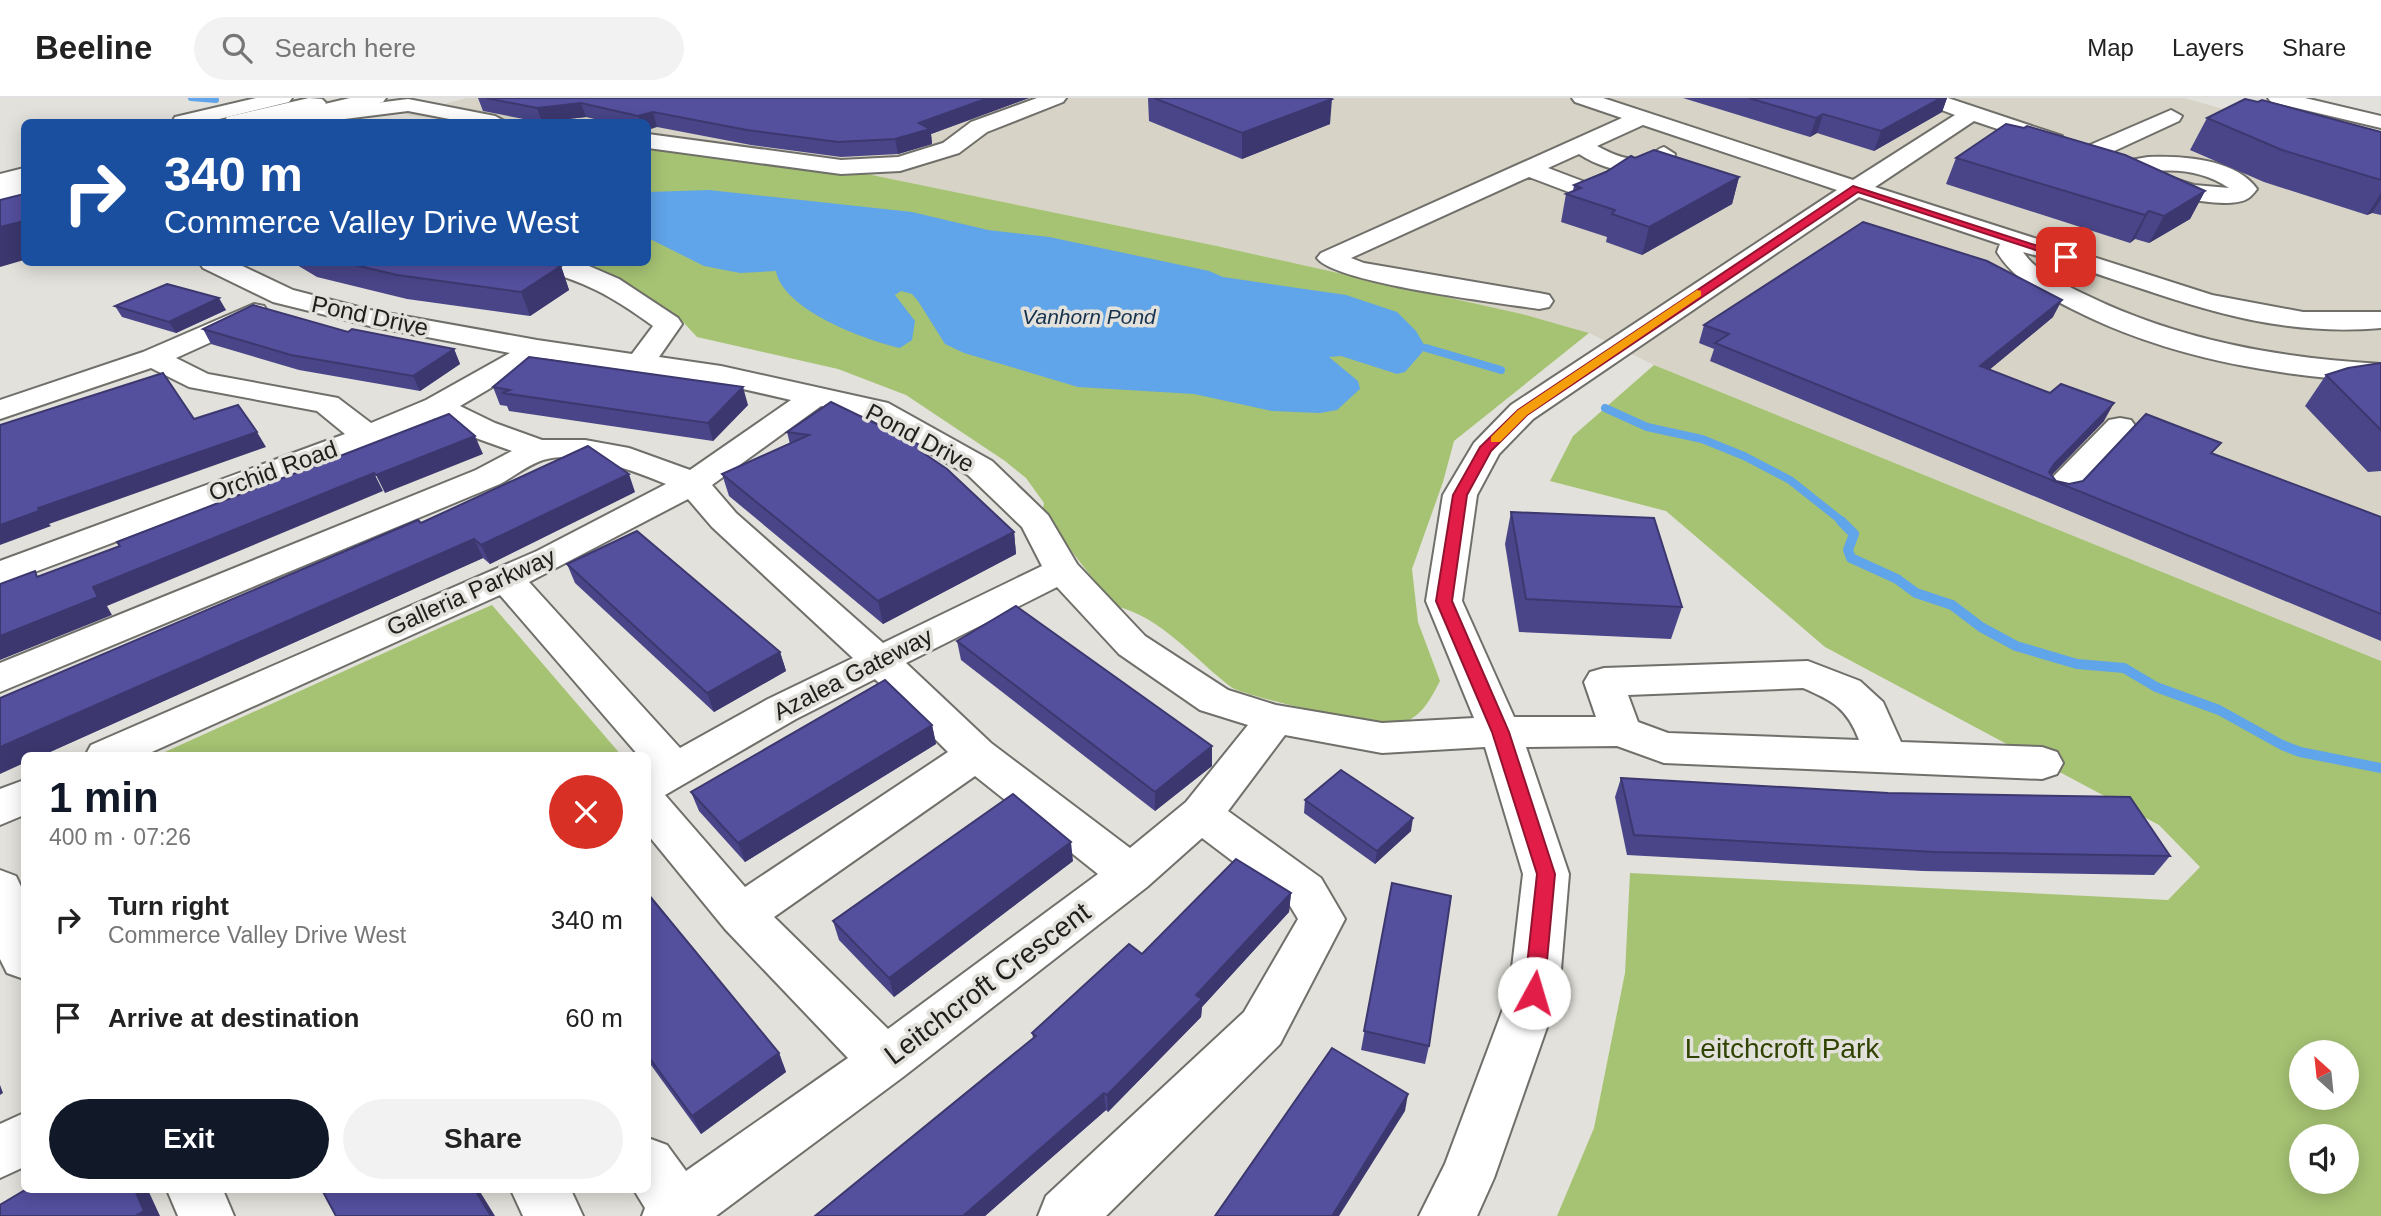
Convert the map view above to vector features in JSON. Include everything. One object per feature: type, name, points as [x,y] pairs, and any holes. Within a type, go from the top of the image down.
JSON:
[{"type":"street","points":[[195,119],[282,98]]},
{"type":"street","points":[[247,119],[334,98]]},
{"type":"street","points":[[290,119],[376,98]]},
{"type":"street","points":[[651,141],[841,167],[900,164],[951,148],[979,127],[1056,98]]},
{"type":"street","points":[[1582,98],[2014,238],[2180,295],[2279,320],[2381,320]]},
{"type":"street","points":[[1927,98],[2133,166]]},
{"type":"street","points":[[2278,98],[2381,122]]},
{"type":"street","points":[[298,119],[408,105],[480,119]]},
{"type":"street","points":[[2331,112],[2381,134]]},
{"type":"street","points":[[1447,1216],[1467,1178],[1534,993],[1546,874],[1500,732],[1444,601],[1460,495],[1485,450],[1522,412],[1971,114]]},
{"type":"street","points":[[2091,153],[2171,116]]},
{"type":"street","points":[[1539,301],[1357,270],[1330,258],[1641,118]]},
{"type":"street","points":[[1580,145],[1598,158],[1625,166],[1653,164],[1665,157],[1662,148],[1641,139],[1606,134]]},
{"type":"street","points":[[0,167],[21,162]]},
{"type":"street","points":[[1528,169],[1590,192]]},
{"type":"street","points":[[0,181],[21,176]]},
{"type":"street","points":[[0,193],[21,188]]},
{"type":"street","points":[[2014,238],[2010,252],[2016,264],[2038,281],[2095,312],[2180,344],[2318,371],[2381,373]]},
{"type":"street","name":"Pond Drive","points":[[220,266],[283,296],[370,318],[537,349],[640,362],[817,395],[877,410],[980,468],[1036,522],[1062,569],[1132,645],[1214,700],[1275,719],[1382,738],[1500,732],[1621,731]]},
{"type":"street","points":[[566,266],[578,268],[605,280],[668,324],[664,334],[640,362]]},
{"type":"street","points":[[0,410],[153,358],[283,296]]},
{"type":"street","points":[[2328,322],[2381,363]]},
{"type":"street","name":"Orchid Road","points":[[0,574],[368,436],[437,406],[537,349]]},
{"type":"street","points":[[153,358],[200,381],[327,404],[368,436]]},
{"type":"street","name":"Galleria Parkway","points":[[115,752],[240,694],[506,579],[692,483],[817,395]]},
{"type":"street","points":[[437,406],[484,430],[538,450],[585,450],[629,458],[692,483],[724,520],[880,661],[976,754],[1131,874]]},
{"type":"street","points":[[2058,491],[2120,427]]},
{"type":"street","points":[[0,678],[488,477],[538,450]]},
{"type":"street","name":"Azalea Gateway","points":[[661,777],[782,709],[1062,569]]},
{"type":"street","points":[[506,579],[641,752]]},
{"type":"street","points":[[1880,742],[1869,712],[1846,691],[1808,674],[1604,682],[1621,731],[1664,748],[2042,763]]},
{"type":"street","name":"Leitchcroft Crescent","points":[[678,1214],[886,1061],[1131,874],[1201,814],[1275,719]]},
{"type":"street","points":[[741,915],[976,754]]},
{"type":"street","points":[[0,808],[21,798]]},
{"type":"street","points":[[651,809],[741,915],[886,1061]]},
{"type":"street","points":[[1066,1216],[1262,1028],[1322,919],[1305,891],[1201,814]]},
{"type":"street","points":[[0,889],[21,950]]},
{"type":"street","points":[[0,1152],[21,1141]]},
{"type":"street","points":[[651,1169],[678,1214]]},
{"type":"street","points":[[196,1193],[206,1216]]},
{"type":"street","points":[[541,1193],[555,1216]]},
{"type":"shaded area","points":[[466,98],[2184,98],[2381,153],[2381,661],[1654,365],[1589,333],[1522,314],[1217,246],[867,174],[651,146],[651,119],[440,119],[405,115]]},
{"type":"green space","points":[[651,146],[867,174],[1217,246],[1522,314],[1589,333],[1454,441],[1443,482],[1412,569],[1418,622],[1440,681],[1420,712],[1402,723],[1390,723],[1315,711],[1261,698],[1231,687],[1161,628],[1131,611],[1114,606],[1042,513],[1044,503],[1026,478],[906,395],[838,369],[697,337],[684,323],[591,266],[651,266]]},
{"type":"green space","name":"Leitchcroft Park","points":[[1654,365],[2381,661],[2381,1216],[1557,1216],[1594,1128],[1625,973],[1630,873],[2168,900],[2200,867],[2159,825],[1825,647],[1666,511],[1550,481],[1573,436]]},
{"type":"green space","points":[[492,605],[619,752],[165,752]]},
{"type":"water","name":"Vanhorn Pond","points":[[709,190],[912,212],[988,230],[1049,237],[1209,271],[1223,277],[1346,295],[1397,312],[1416,331],[1426,348],[1405,372],[1397,374],[1341,356],[1329,357],[1358,381],[1360,389],[1337,410],[1320,413],[1272,411],[1194,394],[1078,387],[964,353],[945,344],[912,294],[901,291],[895,295],[915,321],[912,340],[900,348],[847,330],[809,310],[782,285],[776,271],[740,273],[704,266],[651,240],[651,192]]},
{"type":"building","points":[[486,98],[988,98],[919,123],[930,129],[895,139],[838,142],[747,130],[653,112],[638,116],[581,103],[537,108]]},
{"type":"building","points":[[1154,98],[1330,98],[1332,99],[1242,133]]},
{"type":"building","points":[[1749,98],[1941,98],[1881,131],[1823,114],[1816,118]]},
{"type":"building","points":[[2245,99],[2258,102],[2262,100],[2381,132],[2381,180],[2282,150],[2207,118]]},
{"type":"building","points":[[2006,124],[2024,128],[2027,126],[2125,155],[2205,191],[2164,216],[2149,211],[2145,215],[1956,158]]},
{"type":"building","points":[[1654,150],[1739,177],[1649,227],[1612,214],[1615,210],[1566,194],[1581,188],[1574,185],[1606,172],[1631,156],[1635,158]]},
{"type":"building","points":[[21,195],[21,222],[0,227],[0,200]]},
{"type":"building","points":[[1863,222],[1987,261],[2062,300],[1980,366],[2050,393],[2061,384],[2114,403],[2054,464],[2049,472],[2056,481],[2069,484],[2083,481],[2146,414],[2221,443],[2211,453],[2381,517],[2381,614],[1715,343],[1729,334],[1704,325]]},
{"type":"building","points":[[359,266],[561,266],[521,292],[397,275]]},
{"type":"building","points":[[167,284],[219,298],[169,322],[115,306]]},
{"type":"building","points":[[253,305],[348,332],[352,329],[454,349],[413,376],[291,355],[203,329]]},
{"type":"building","points":[[529,357],[743,387],[708,423],[502,393],[510,390],[493,387]]},
{"type":"building","points":[[2381,363],[2381,430],[2326,375],[2348,368]]},
{"type":"building","points":[[163,373],[194,419],[238,405],[257,432],[38,508],[39,511],[0,525],[0,425]]},
{"type":"building","points":[[831,402],[920,445],[919,450],[947,469],[1014,532],[878,601],[722,474],[809,435],[787,432]]},
{"type":"building","points":[[449,414],[475,436],[376,475],[374,473],[93,587],[98,597],[0,636],[0,584],[35,571],[37,577],[120,546],[117,542]]},
{"type":"building","points":[[588,446],[629,474],[481,545],[474,539],[0,747],[0,698],[418,520],[421,523]]},
{"type":"building","points":[[1511,512],[1654,518],[1682,607],[1526,599]]},
{"type":"building","points":[[637,531],[780,652],[707,693],[567,564]]},
{"type":"building","points":[[1016,606],[1212,746],[1155,792],[957,641]]},
{"type":"building","points":[[885,680],[932,725],[738,843],[691,792]]},
{"type":"building","points":[[1341,770],[1413,818],[1377,851],[1305,800]]},
{"type":"building","points":[[1621,778],[1888,793],[2130,797],[2170,856],[1935,852],[1634,835]]},
{"type":"building","points":[[1013,794],[1071,842],[889,978],[833,921]]},
{"type":"building","points":[[1236,859],[1291,893],[1196,995],[1202,999],[1107,1095],[1104,1093],[963,1216],[815,1216],[1036,1036],[1032,1033],[1129,944],[1142,954]]},
{"type":"building","points":[[1392,883],[1451,896],[1429,1046],[1364,1031]]},
{"type":"building","points":[[651,898],[779,1053],[692,1116],[651,1060]]},
{"type":"building","points":[[1332,1048],[1408,1094],[1332,1216],[1215,1216]]},
{"type":"building","points":[[21,1192],[136,1193],[144,1211],[135,1216],[0,1216],[0,1205]]},
{"type":"building","points":[[324,1193],[477,1193],[491,1216],[336,1216]]},
{"type":"waterway","points":[[191,98],[216,100]]},
{"type":"waterway","points":[[1426,348],[1501,370]]},
{"type":"waterway","points":[[1605,408],[1647,427],[1702,439],[1744,456],[1790,480],[1843,522]]},
{"type":"waterway","points":[[1841,521],[1854,534],[1848,550],[1851,558],[1897,579],[1916,593],[1952,605],[1981,627],[2016,646],[2077,664],[2124,668],[2156,687],[2219,710],[2282,745],[2300,752],[2381,768]]},
{"type":"slow traffic","points":[[1495,439],[1522,412],[1697,293]]},
{"type":"route","points":[[1534,993],[1546,874],[1500,732],[1444,601],[1450,546],[1460,495],[1485,450],[1522,412],[1857,188],[2066,257]]}]
